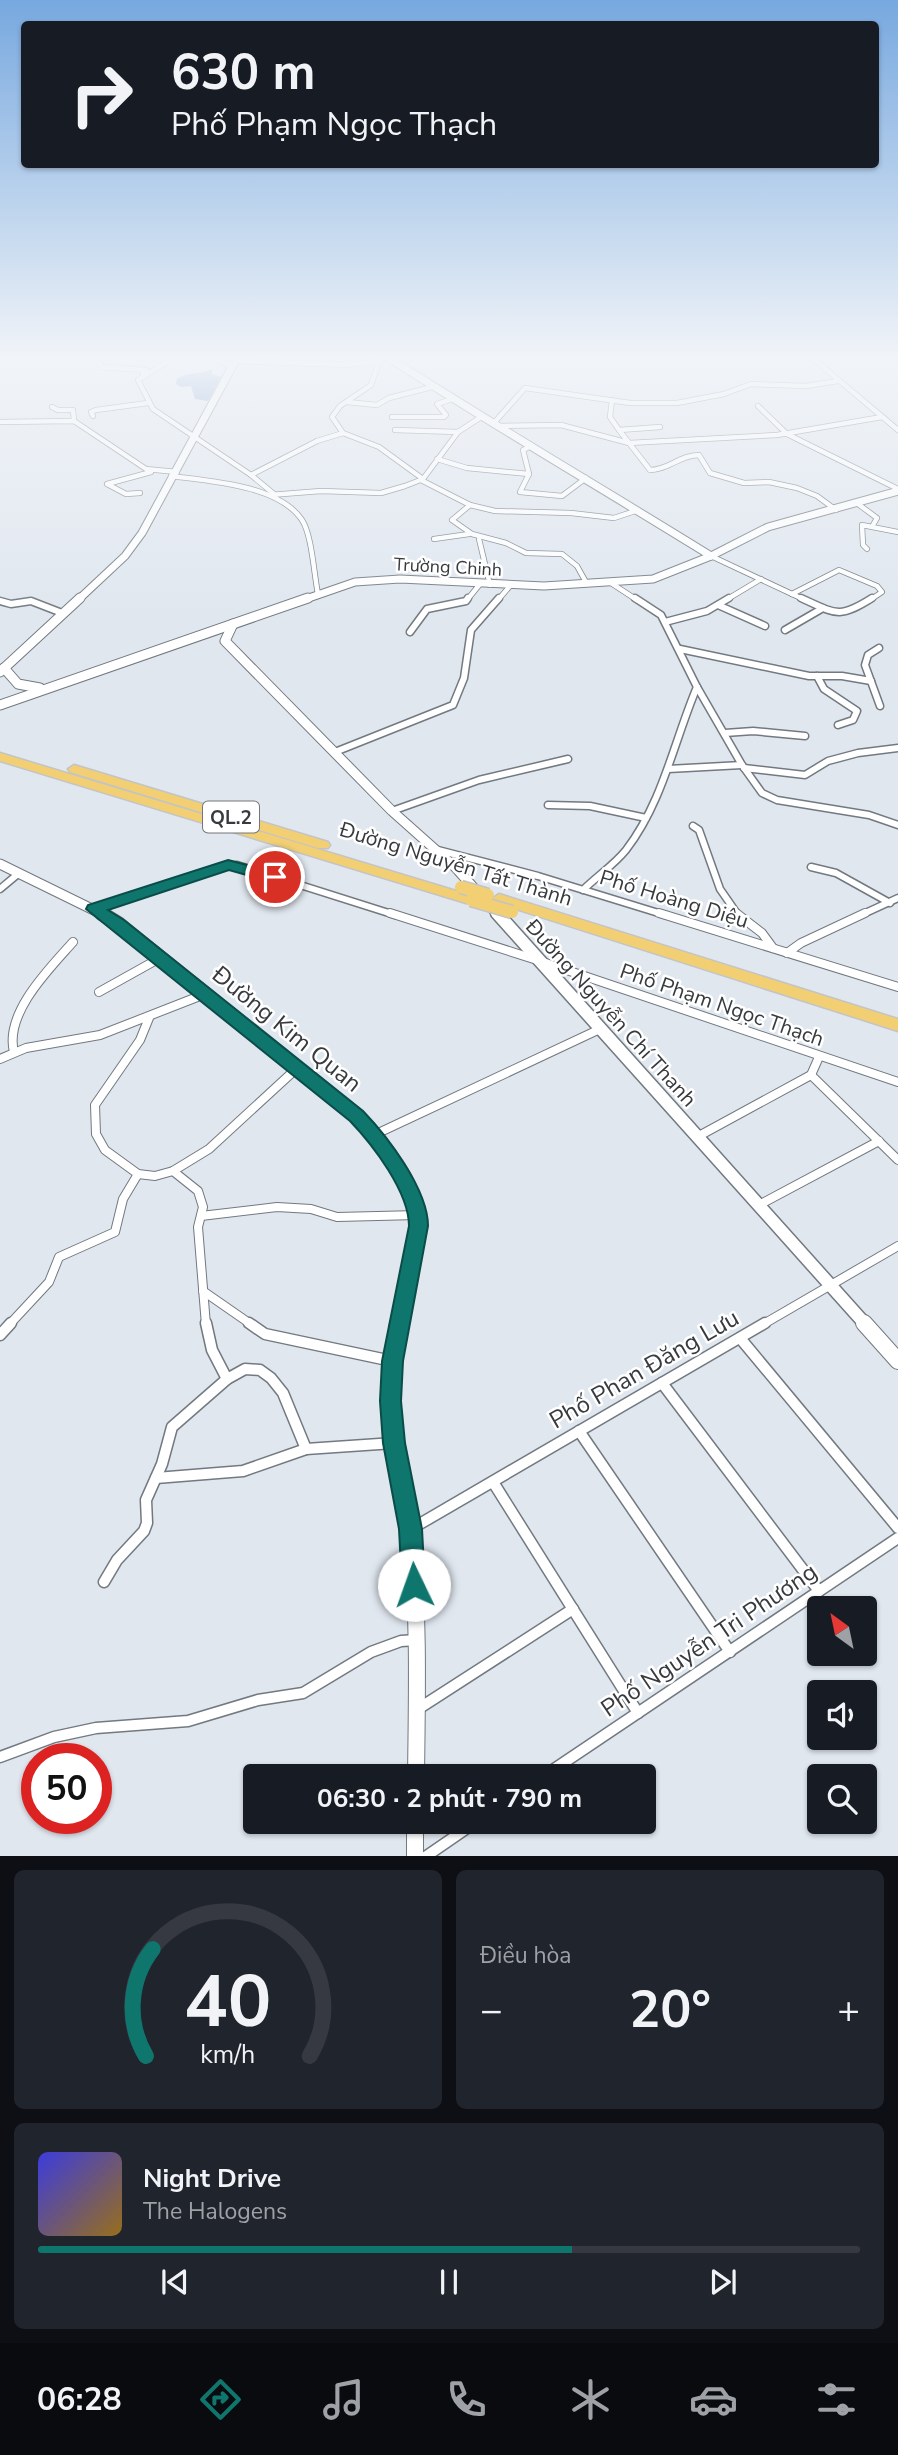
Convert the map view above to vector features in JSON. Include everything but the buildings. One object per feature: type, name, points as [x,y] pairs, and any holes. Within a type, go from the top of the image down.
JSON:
[{"type":"highway","name":"Đường Nguyễn Tất Thành","points":[[0,746],[461,887],[898,1025]]},
{"type":"highway","name":"Đường Nguyễn Tất Thành","points":[[0,757],[512,912],[898,1034]]},
{"type":"main road","points":[[46,688],[20,686],[2,670],[125,556],[142,533],[192,443]]},
{"type":"main road","points":[[525,443],[711,556]]},
{"type":"main road","name":"Trường Chinh","points":[[0,705],[318,594],[368,580],[510,586],[653,579],[711,556],[768,527],[898,491]]},
{"type":"main road","points":[[190,638],[207,637],[225,641],[233,624]]},
{"type":"main road","name":"Đường Nguyễn Chí Thanh","points":[[225,641],[392,811],[438,850],[898,1361]]},
{"type":"main road","name":"Đường Kim Quan","points":[[0,864],[94,909],[118,924],[356,1116],[374,1135],[401,1175],[418,1215]]},
{"type":"main road","points":[[416,1764],[416,1640],[411,1529],[394,1443],[390,1401],[392,1361],[418,1215]]},
{"type":"main road","points":[[415,1834],[415,1856]]},
{"type":"street","points":[[107,443],[144,467],[155,471],[238,485],[272,495],[337,491],[381,493],[422,479],[450,443]]},
{"type":"street","points":[[203,443],[251,474],[303,522],[318,594]]},
{"type":"street","points":[[251,474],[314,443]]},
{"type":"street","points":[[368,443],[379,447],[422,479],[470,505],[500,511],[614,518],[638,510]]},
{"type":"street","points":[[622,443],[636,443]]},
{"type":"street","points":[[629,443],[650,470],[663,469],[678,457],[699,455],[710,473],[744,483],[776,482],[797,488],[817,496],[836,510]]},
{"type":"street","points":[[804,443],[898,491]]},
{"type":"street","points":[[531,446],[523,450],[529,474],[519,491],[522,493],[562,496],[586,478]]},
{"type":"street","points":[[438,459],[467,468],[529,474]]},
{"type":"street","points":[[140,493],[126,494],[107,484],[155,471]]},
{"type":"street","points":[[858,504],[877,518],[873,525]]},
{"type":"street","points":[[470,505],[452,520],[468,534],[508,544],[526,553],[563,554],[575,562],[587,584]]},
{"type":"street","points":[[867,549],[863,545],[861,526],[873,525],[898,532]]},
{"type":"street","points":[[434,540],[468,534]]},
{"type":"street","points":[[480,539],[490,585]]},
{"type":"street","points":[[711,556],[761,579],[792,594],[831,612],[849,613],[882,592],[877,586],[839,570],[792,594]]},
{"type":"street","points":[[665,622],[697,614],[718,605],[761,579]]},
{"type":"street","points":[[611,583],[661,615],[697,687],[762,793],[769,797],[869,815],[898,825]]},
{"type":"street","points":[[410,632],[427,609],[466,601],[480,584]]},
{"type":"street","points":[[335,752],[453,705],[464,678],[471,630],[510,586]]},
{"type":"street","points":[[0,601],[11,604],[27,600],[62,613]]},
{"type":"street","points":[[718,605],[765,626]]},
{"type":"street","points":[[785,631],[822,608]]},
{"type":"street","points":[[879,648],[865,660],[880,706]]},
{"type":"street","points":[[680,649],[711,658],[817,677],[842,676],[871,681]]},
{"type":"street","points":[[817,677],[824,689],[857,710],[853,720],[838,725]]},
{"type":"street","points":[[583,890],[626,850],[646,818],[668,769],[697,687]]},
{"type":"street","points":[[725,733],[753,731],[805,736]]},
{"type":"street","points":[[668,769],[743,766],[805,775],[828,761],[858,753],[898,748]]},
{"type":"street","points":[[392,811],[468,783],[568,759]]},
{"type":"street","points":[[548,804],[590,806],[646,818]]},
{"type":"street","points":[[693,826],[701,834],[730,908],[764,934],[773,948]]},
{"type":"street","name":"Phố Hoàng Diệu","points":[[438,850],[448,850],[898,986]]},
{"type":"street","name":"Phố Phạm Ngọc Thạch","points":[[94,909],[224,866],[237,865],[537,960],[898,1082]]},
{"type":"street","points":[[811,867],[836,873],[890,903]]},
{"type":"street","points":[[0,889],[18,874]]},
{"type":"street","points":[[787,953],[802,943],[898,898]]},
{"type":"street","points":[[14,1052],[12,1045],[21,1007],[28,993],[73,942]]},
{"type":"street","points":[[99,992],[160,958]]},
{"type":"street","points":[[0,1059],[47,1042],[83,1040],[205,994]]},
{"type":"street","points":[[149,1017],[140,1040],[95,1105],[96,1134],[105,1150],[138,1174],[155,1176],[173,1171],[220,1141],[241,1118],[296,1069]]},
{"type":"street","points":[[374,1135],[600,1030]]},
{"type":"street","points":[[697,1136],[811,1074],[819,1057]]},
{"type":"street","points":[[811,1074],[898,1160]]},
{"type":"street","points":[[759,1205],[879,1141]]},
{"type":"street","points":[[173,1171],[198,1191],[203,1207],[198,1227],[208,1339],[227,1379]]},
{"type":"street","points":[[0,1335],[48,1282],[59,1257],[115,1232],[123,1199],[138,1174]]},
{"type":"street","points":[[201,1216],[277,1206],[311,1209],[337,1217],[418,1215]]},
{"type":"street","name":"Phố Phan Đăng Lưu","points":[[411,1529],[898,1246]]},
{"type":"street","points":[[203,1291],[264,1334],[392,1361]]},
{"type":"street","points":[[740,1338],[898,1528]]},
{"type":"street","points":[[104,1582],[117,1560],[144,1531],[147,1523],[146,1500],[173,1427],[178,1419],[215,1393],[227,1379],[245,1369],[260,1370],[271,1378],[283,1393],[306,1449]]},
{"type":"street","points":[[662,1383],[819,1591]]},
{"type":"street","points":[[579,1431],[730,1652]]},
{"type":"street","points":[[156,1478],[243,1471],[306,1449],[394,1443]]},
{"type":"street","points":[[493,1482],[638,1713]]},
{"type":"street","name":"Phố Nguyễn Tri Phương","points":[[562,1764],[898,1538]]},
{"type":"street","points":[[417,1710],[573,1609]]},
{"type":"street","points":[[0,1757],[54,1737],[96,1728],[188,1721],[258,1700],[303,1693],[371,1651],[401,1641],[416,1640]]},
{"type":"street","points":[[426,1856],[459,1834]]},
{"type":"route","points":[[275,877],[237,865],[228,865],[94,909],[118,924],[356,1116],[374,1135],[412,1195],[418,1226],[392,1361],[390,1401],[398,1469],[411,1529],[414,1585]]}]
